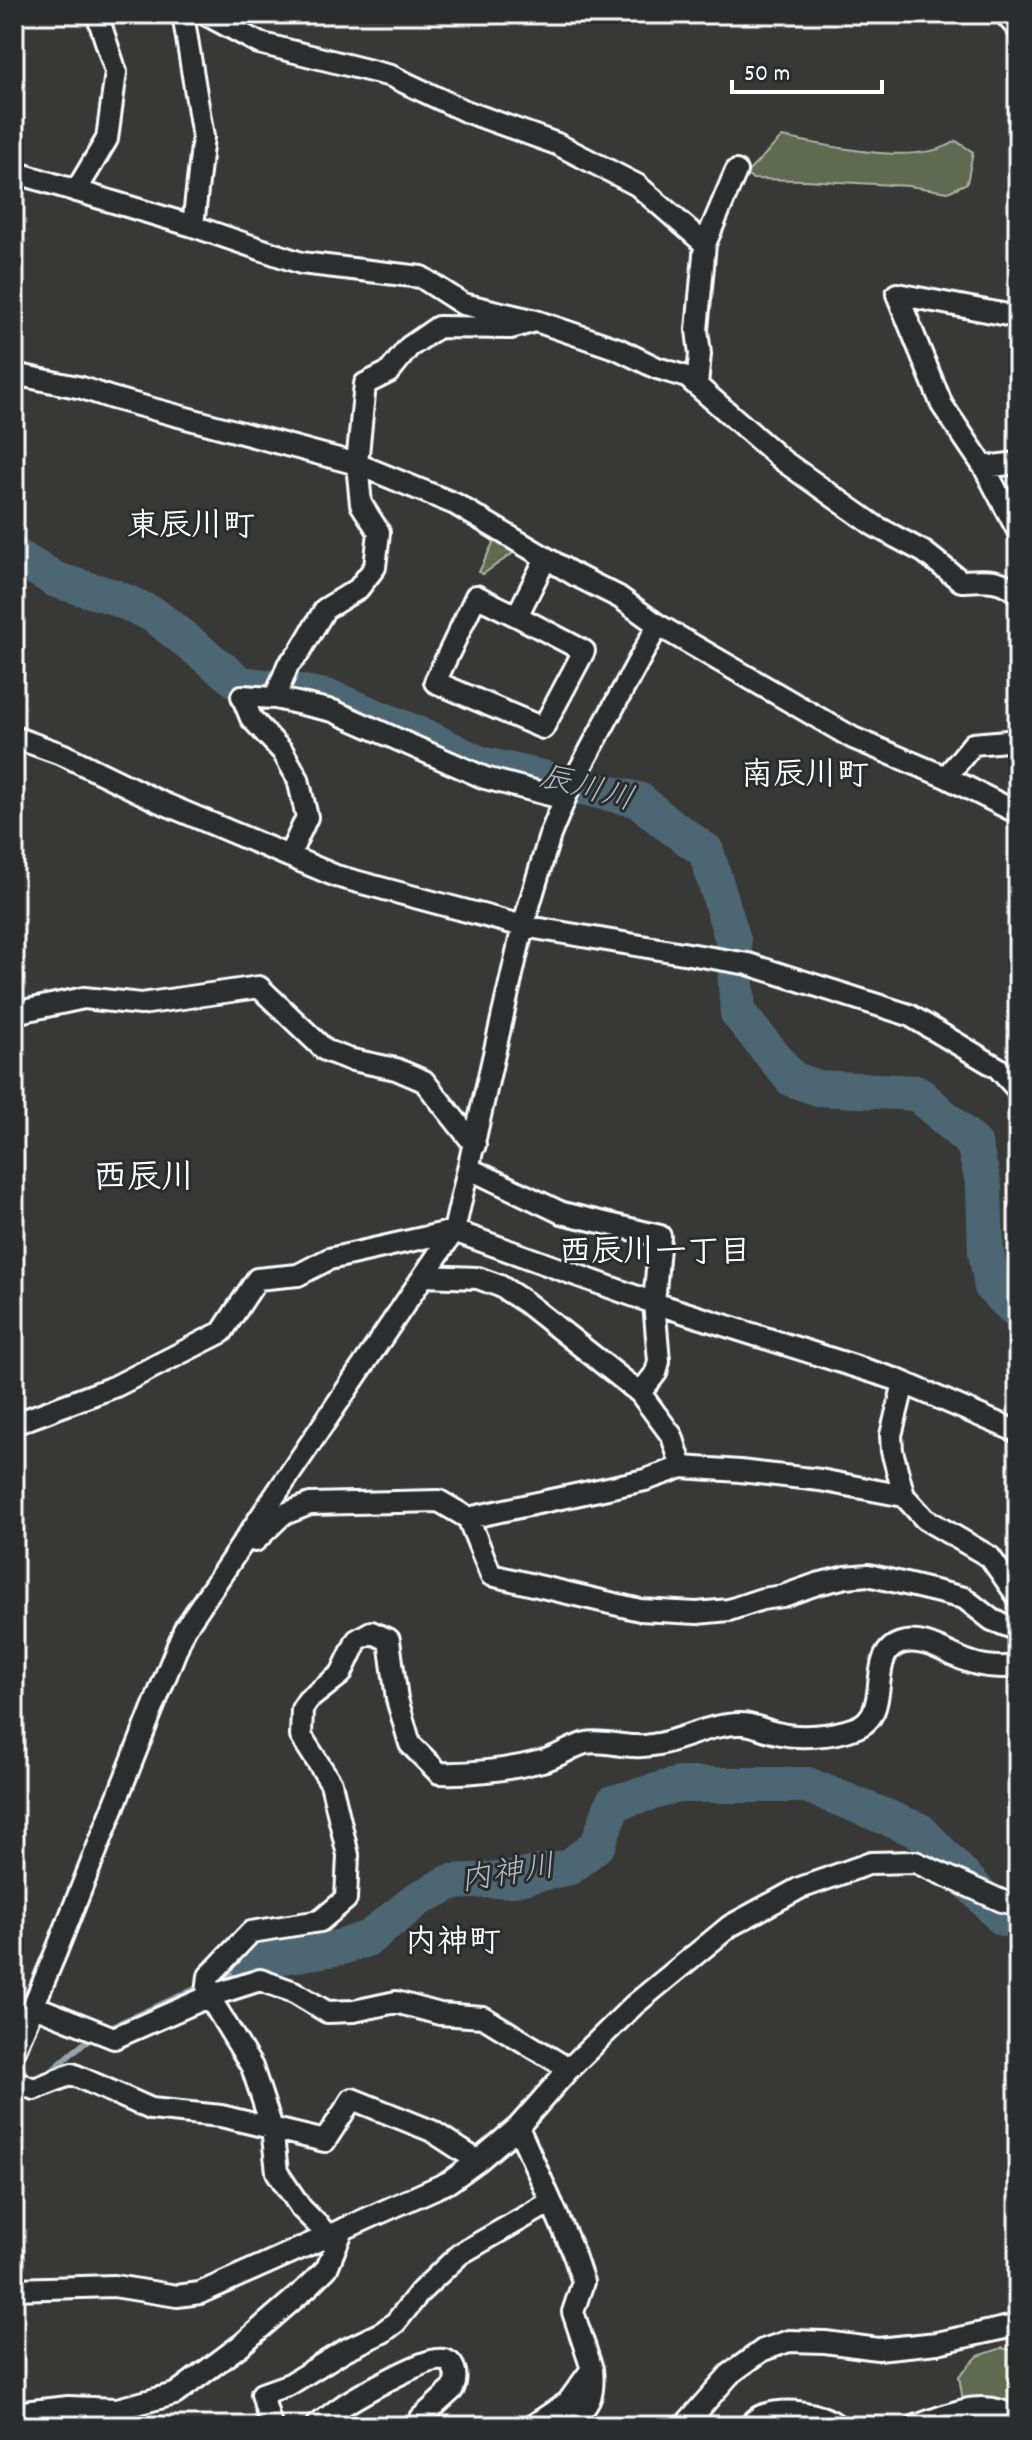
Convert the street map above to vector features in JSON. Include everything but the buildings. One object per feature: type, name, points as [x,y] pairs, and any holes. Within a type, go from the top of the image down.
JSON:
[{"type":"street","points":[[76,191],[107,139],[116,72],[97,14]]},
{"type":"street","points":[[183,14],[203,137],[193,226]]},
{"type":"street","points":[[205,14],[259,43],[391,76],[465,111],[557,144],[637,185],[705,244]]},
{"type":"street","points":[[1005,14],[1018,29]]},
{"type":"street","points":[[697,385],[700,354],[697,330],[705,244],[736,171]]},
{"type":"street","points":[[14,172],[193,226],[301,263],[421,277],[463,304],[536,321],[687,377],[782,460],[875,526],[924,552],[961,581],[994,579],[1018,594]]},
{"type":"street","points":[[1018,317],[897,294],[946,412],[984,467],[1018,531]]},
{"type":"street","points":[[275,698],[288,665],[299,653],[325,609],[358,589],[375,567],[379,532],[361,504],[357,464],[365,384],[389,372],[409,347],[438,327],[511,328],[536,321]]},
{"type":"street","points":[[14,374],[82,388],[357,464],[455,504],[619,597],[658,625],[853,738],[946,777],[1018,813]]},
{"type":"street","points":[[984,467],[1018,463]]},
{"type":"street","points":[[517,616],[546,558]]},
{"type":"street","points":[[476,596],[517,616],[584,651],[543,728],[435,682],[476,596]]},
{"type":"street","points":[[18,2043],[184,1630],[454,1231],[523,926],[550,835],[565,799],[658,625]]},
{"type":"street","points":[[289,856],[307,817],[298,779],[283,752],[251,718],[242,696],[275,698],[333,711],[485,778],[565,799]]},
{"type":"street","points":[[14,737],[64,755],[158,801],[336,876],[523,926],[734,962],[909,1015],[1014,1075]]},
{"type":"street","points":[[946,777],[973,744],[1018,740]]},
{"type":"street","points":[[14,1013],[84,998],[141,1004],[259,987],[325,1050],[348,1059],[396,1069],[424,1081],[475,1145]]},
{"type":"street","points":[[470,1169],[562,1213],[660,1236],[654,1303],[659,1361],[656,1373],[640,1393]]},
{"type":"street","points":[[14,1424],[116,1386],[222,1332],[257,1279],[298,1275],[329,1259],[454,1231],[654,1303],[904,1383],[1018,1432]]},
{"type":"street","points":[[424,1276],[478,1278],[500,1286],[525,1302],[640,1393],[672,1436],[682,1467]]},
{"type":"street","points":[[904,1383],[891,1435],[904,1496],[925,1519],[990,1557],[1018,1597]]},
{"type":"street","points":[[468,1518],[645,1480],[682,1467],[820,1480],[904,1496]]},
{"type":"street","points":[[226,1569],[282,1515],[310,1504],[439,1501],[468,1518],[491,1575],[640,1610],[697,1613],[729,1610],[846,1577],[868,1575],[964,1598],[992,1620],[1018,1630]]},
{"type":"street","points":[[208,1989],[251,1932],[320,1921],[346,1899],[348,1855],[331,1783],[301,1736],[302,1709],[308,1700],[341,1674],[357,1640],[371,1632],[389,1640],[397,1699],[410,1744],[439,1773],[473,1774],[543,1761],[568,1753],[585,1743],[638,1747],[659,1744],[744,1723],[782,1735],[830,1733],[855,1728],[865,1723],[876,1709],[882,1662],[887,1652],[905,1642],[941,1648],[971,1663],[1018,1666]]},
{"type":"street","points":[[14,2289],[114,2286],[177,2296],[200,2293],[449,2182],[518,2127],[569,2069],[634,2005],[730,1926],[800,1888],[871,1863],[915,1862],[1002,1901],[1018,1905]]},
{"type":"street","points":[[34,2006],[114,2038],[208,1989],[260,1980],[294,1992],[327,2012],[354,2011],[396,2002],[440,2014],[483,2017],[569,2069]]},
{"type":"street","points":[[208,1989],[252,2067],[272,2128],[277,2172],[301,2208],[336,2232]]},
{"type":"street","points":[[22,2085],[34,2089],[72,2074],[151,2109],[221,2116],[325,2141],[352,2099],[432,2131],[478,2161]]},
{"type":"street","points":[[518,2127],[572,2249],[583,2282],[573,2312],[592,2369],[594,2390],[585,2407],[566,2426]]},
{"type":"street","points":[[271,2426],[262,2394],[290,2384],[345,2350],[383,2332],[460,2254],[551,2202]]},
{"type":"street","points":[[14,2413],[68,2407],[117,2409],[175,2394],[280,2313],[327,2268],[336,2232]]},
{"type":"street","points":[[684,2426],[730,2374],[763,2350],[789,2341],[878,2349],[937,2343],[1018,2325]]},
{"type":"street","points":[[321,2424],[355,2399],[404,2373],[429,2361],[445,2360],[452,2364],[456,2374],[453,2389],[421,2418],[418,2426]]},
{"type":"street","points":[[532,2426],[568,2402],[592,2369]]},
{"type":"street","points":[[916,2426],[967,2409],[985,2407],[996,2408],[1018,2419]]},
{"type":"street","points":[[95,2426],[117,2409]]},
{"type":"street","points":[[749,2426],[762,2415],[789,2413],[825,2416],[838,2426]]},
{"type":"green space","points":[[782,137],[895,154],[939,149],[956,141],[973,152],[967,183],[948,192],[909,186],[753,179],[745,175]]},
{"type":"green space","points":[[495,539],[516,551],[483,574],[479,572]]},
{"type":"green space","points":[[1002,2348],[1018,2352],[1018,2426],[944,2426],[961,2421],[963,2401],[959,2376],[978,2356]]},
{"type":"waterway","name":"辰川川","points":[[14,555],[56,580],[114,597],[154,615],[241,684],[330,698],[427,738],[480,764],[639,800],[706,851],[733,940],[738,1013],[792,1079],[818,1088],[917,1093],[974,1144],[984,1186],[986,1252],[992,1287],[1018,1312]]},
{"type":"waterway","name":"内神川","points":[[249,1965],[271,1958],[342,1947],[369,1938],[418,1899],[451,1882],[512,1879],[570,1867],[598,1844],[613,1803],[678,1785],[807,1785],[920,1831],[1003,1918],[1018,1922]]},
{"type":"waterway","name":"内神川","points":[[216,1979],[249,1965]]},
{"type":"waterway","name":"内神川","points":[[106,2029],[202,1986]]},
{"type":"waterway","name":"内神川","points":[[28,2080],[47,2075],[97,2035]]},
{"type":"waterway","points":[[17,2056],[29,2079]]},
{"type":"district","name":"東辰川町","points":[[191,529]]},
{"type":"district","name":"南辰川町","points":[[805,778]]},
{"type":"district","name":"西辰川","points":[[144,1180]]},
{"type":"district","name":"西辰川一丁目","points":[[655,1255]]},
{"type":"district","name":"内神町","points":[[453,1945]]}]
